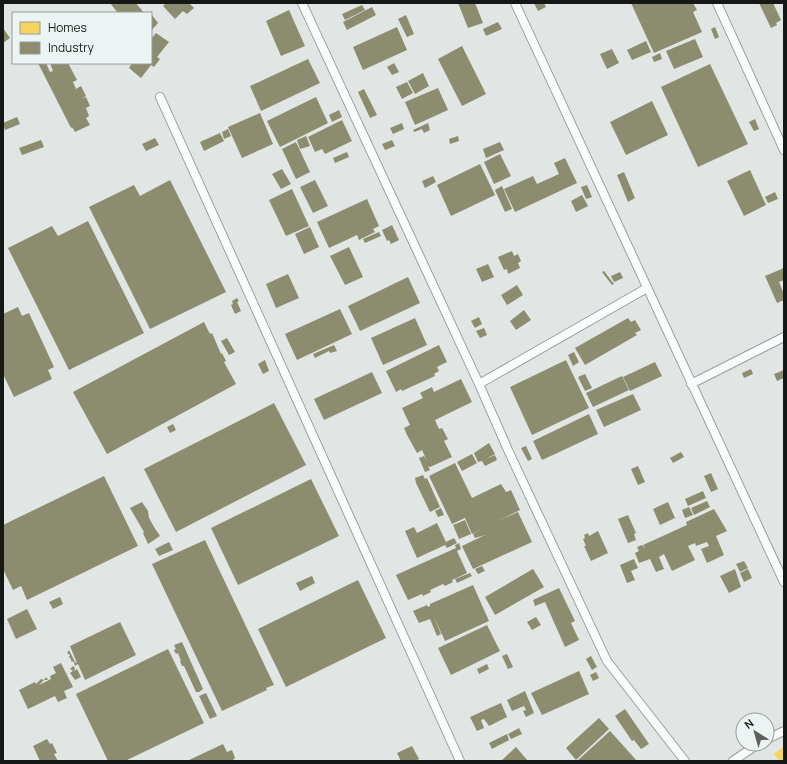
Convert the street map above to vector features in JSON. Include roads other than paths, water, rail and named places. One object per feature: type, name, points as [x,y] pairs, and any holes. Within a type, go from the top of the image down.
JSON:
[{"type":"street","points":[[302,3],[479,384],[527,493],[607,661],[685,761]]},
{"type":"street","points":[[515,3],[784,582]]},
{"type":"street","points":[[717,3],[784,150]]},
{"type":"street","points":[[160,97],[460,761]]},
{"type":"street","points":[[479,384],[647,288]]},
{"type":"street","points":[[691,384],[784,337]]},
{"type":"street","points":[[733,761],[746,752]]}]
